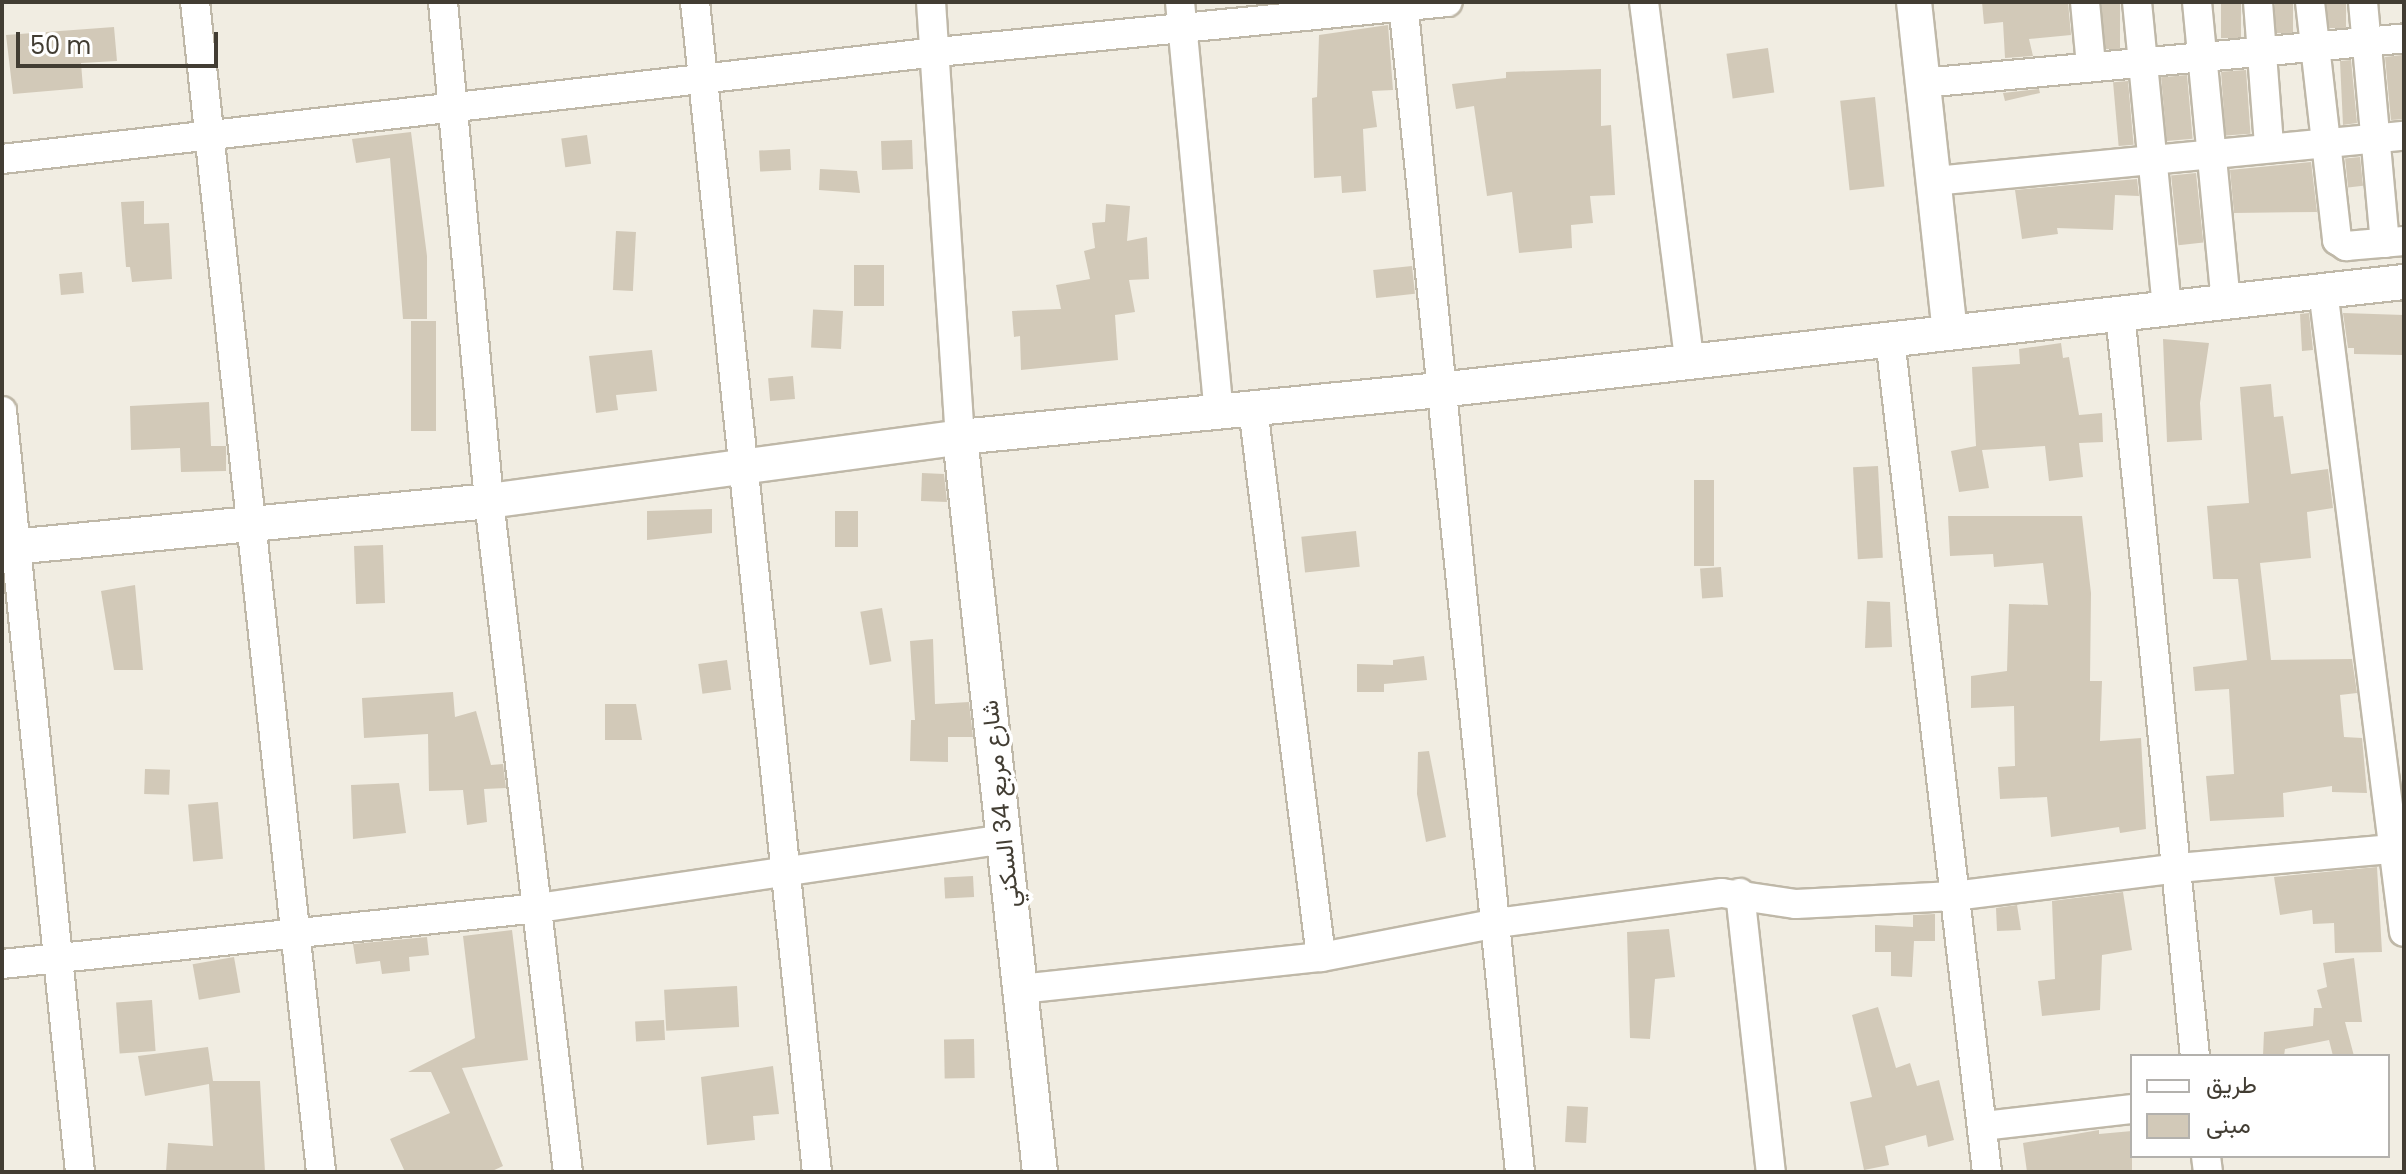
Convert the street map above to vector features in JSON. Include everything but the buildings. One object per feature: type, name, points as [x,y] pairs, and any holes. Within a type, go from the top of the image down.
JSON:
[{"type":"street","points":[[195,2],[321,1172]]},
{"type":"street","points":[[443,2],[489,501],[568,1172]]},
{"type":"street","points":[[695,2],[740,469],[817,1172]]},
{"type":"street","points":[[931,2],[937,52],[960,437]]},
{"type":"street","points":[[2,159],[703,81],[937,52],[1182,15],[1448,2]]},
{"type":"street","points":[[1644,2],[1689,360]]},
{"type":"street","points":[[1914,2],[1950,332]]},
{"type":"street","points":[[2085,2],[2091,66]]},
{"type":"street","points":[[2137,2],[2167,309]]},
{"type":"street","points":[[2197,2],[2226,304]]},
{"type":"street","points":[[2258,2],[2269,146]]},
{"type":"street","points":[[2310,2],[2324,142],[2339,244],[2395,242],[2376,138],[2363,2]]},
{"type":"street","points":[[1404,4],[1439,390],[1497,923],[1520,1172]]},
{"type":"street","points":[[1182,15],[1219,413]]},
{"type":"street","points":[[1923,83],[2404,38]]},
{"type":"street","points":[[1934,181],[2269,146],[2404,136]]},
{"type":"street","points":[[9,548],[489,501],[960,437],[1439,390],[2404,282]]},
{"type":"street","points":[[2323,290],[2400,849],[2404,932]]},
{"type":"street","points":[[2120,313],[2195,1054]]},
{"type":"street","points":[[1890,339],[1987,1172]]},
{"type":"street","points":[[1253,408],[1321,957]]},
{"type":"street","points":[[2,411],[9,548],[80,1172]]},
{"type":"street","name":"شارع مربع 34 السكني","points":[[960,437],[1040,1172]]},
{"type":"street","points":[[2,964],[538,908],[1004,839]]},
{"type":"street","points":[[1020,989],[1321,957],[1497,923],[1740,893],[1796,904],[1954,896],[2178,868],[2400,849]]},
{"type":"street","points":[[1740,893],[1771,1172]]},
{"type":"street","points":[[1983,1126],[2130,1109]]}]
